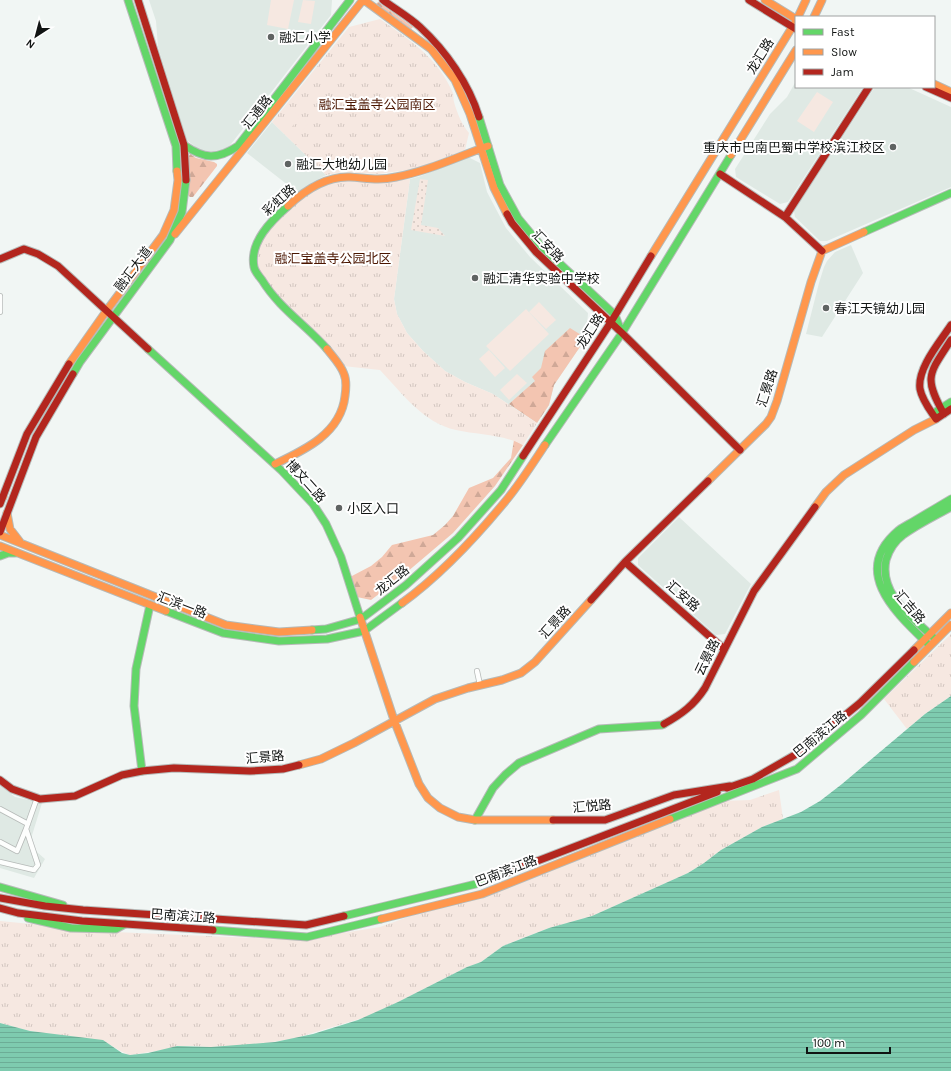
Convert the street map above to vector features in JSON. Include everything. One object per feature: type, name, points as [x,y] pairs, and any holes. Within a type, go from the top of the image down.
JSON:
[{"type":"main road","name":"融汇大道","points":[[1,501],[27,434],[73,358],[163,235],[174,210],[178,180],[176,146],[128,0]]},
{"type":"main road","name":"融汇大道","points":[[0,532],[36,437],[80,362],[170,240],[182,212],[186,181],[184,145],[138,0]]},
{"type":"main road","name":"汇通路","points":[[184,145],[201,155],[211,157],[221,156],[238,146],[350,0]]},
{"type":"main road","name":"汇通路","points":[[170,240],[364,0]]},
{"type":"main road","name":"汇安路","points":[[364,0],[431,49],[440,59],[455,80],[500,185],[518,218],[542,247],[615,314],[622,333]]},
{"type":"main road","name":"汇安路","points":[[383,0],[420,27],[446,55],[461,78],[477,111],[494,188],[512,223],[536,252],[622,333]]},
{"type":"main road","points":[[749,0],[795,24]]},
{"type":"main road","points":[[765,0],[795,24]]},
{"type":"main road","points":[[798,16],[806,0]]},
{"type":"main road","points":[[814,16],[822,0]]},
{"type":"main road","name":"龙汇路","points":[[361,619],[406,585],[458,538],[501,490],[610,322],[795,24]]},
{"type":"main road","name":"龙汇路","points":[[364,631],[414,594],[468,544],[509,497],[622,333],[795,52]]},
{"type":"main road","points":[[935,84],[951,92]]},
{"type":"main road","points":[[785,217],[868,88]]},
{"type":"main road","points":[[928,88],[951,98]]},
{"type":"main road","name":"彩虹路","points":[[275,464],[304,450],[319,440],[338,420],[346,393],[345,375],[336,360],[323,344],[264,287],[254,268],[256,245],[270,222],[291,202],[314,186],[328,180],[343,177],[378,180],[402,176],[420,172],[485,147]]},
{"type":"main road","points":[[720,174],[785,217],[822,251],[951,193]]},
{"type":"main road","name":"博文二路","points":[[0,259],[24,249],[38,254],[58,266],[275,464],[313,504],[326,524],[344,566],[394,720],[419,784],[428,798],[440,808],[458,817],[475,820]]},
{"type":"main road","name":"汇景路","points":[[0,780],[12,789],[40,799],[75,796],[122,775],[142,771],[174,768],[215,768],[250,772],[283,769],[321,759],[354,743],[435,699],[502,680],[521,673],[535,662],[625,562],[766,424],[775,408],[811,282],[822,251]]},
{"type":"main road","points":[[951,325],[924,367],[920,376],[922,396],[934,416],[942,411],[951,402]]},
{"type":"main road","points":[[622,333],[740,450]]},
{"type":"main road","points":[[942,411],[930,388],[929,378],[931,371],[951,340]]},
{"type":"main road","points":[[942,411],[951,409]]},
{"type":"main road","name":"云景路","points":[[475,820],[495,786],[509,770],[519,763],[599,729],[662,724],[681,715],[698,699],[705,688],[754,591],[826,492],[844,475],[934,416]]},
{"type":"main road","name":"汇吉路","points":[[929,646],[894,610],[880,590],[876,569],[877,559],[881,550],[899,530],[951,499]]},
{"type":"main road","name":"汇吉路","points":[[936,640],[899,604],[892,595],[885,579],[884,563],[892,547],[903,535],[951,507]]},
{"type":"main road","points":[[7,513],[11,531],[23,544]]},
{"type":"main road","name":"汇滨一路","points":[[0,535],[226,625],[279,632],[326,629],[361,619]]},
{"type":"main road","name":"汇滨一路","points":[[0,546],[223,633],[279,641],[327,639],[364,631]]},
{"type":"main road","points":[[0,556],[18,553]]},
{"type":"main road","name":"汇安路","points":[[625,562],[724,649]]},
{"type":"main road","points":[[142,771],[134,706],[136,669],[150,605]]},
{"type":"main road","name":"巴南滨江路","points":[[0,898],[45,906],[77,909],[306,925],[480,883],[730,786],[753,779],[800,752],[860,703],[951,613]]},
{"type":"main road","name":"巴南滨江路","points":[[0,908],[32,915],[82,921],[307,937],[482,894],[797,769],[861,715],[951,624]]},
{"type":"main road","name":"汇悦路","points":[[475,820],[605,820],[674,795],[730,786]]},
{"type":"main road","points":[[0,887],[47,899],[77,909]]},
{"type":"main road","points":[[0,913],[71,928],[116,929],[125,924]]},
{"type":"street","points":[[0,296],[0,312]]},
{"type":"street","points":[[477,671],[480,685]]},
{"type":"street","points":[[0,842],[17,851],[37,798]]},
{"type":"street","points":[[0,809],[27,827],[38,865],[34,870],[0,862]]},
{"type":"shaded area","points":[[149,0],[332,0],[331,15],[228,148],[215,152],[199,150],[187,140],[158,47],[156,21]]},
{"type":"shaded area","points":[[795,83],[795,88],[862,88],[788,202],[780,204],[736,177],[735,169],[770,114],[787,97]]},
{"type":"shaded area","name":"重庆市巴南巴蜀中学校滨江校区","points":[[874,88],[909,88],[951,107],[951,187],[827,241],[820,241],[795,217],[794,211]]},
{"type":"shaded area","name":"融汇大地幼儿园","points":[[272,122],[326,175],[311,183],[298,193],[247,153]]},
{"type":"shaded area","name":"融汇清华实验中学校","points":[[468,157],[480,163],[487,192],[506,228],[530,257],[588,313],[586,338],[554,385],[549,405],[537,423],[493,394],[465,382],[445,371],[423,351],[407,333],[397,314],[394,299],[410,179]]},
{"type":"shaded area","name":"春江天镜幼儿园","points":[[851,245],[863,273],[822,337],[806,334],[819,283],[827,261],[835,252]]},
{"type":"shaded area","points":[[679,517],[751,584],[725,634],[716,635],[638,565],[638,558]]},
{"type":"shaded area","points":[[951,696],[951,1071],[0,1071],[0,1023],[30,1031],[103,1040],[122,1053],[130,1055],[148,1053],[177,1046],[211,1047],[275,1042],[313,1034],[358,1020],[398,1002],[467,967],[481,962],[503,946],[549,928],[592,916],[688,873],[721,850],[762,827],[801,812],[820,801],[842,784],[925,714]]},
{"type":"shaded area","points":[[0,785],[15,797],[42,803],[29,845],[45,859],[34,878],[0,868]]},
{"type":"green space","points":[[271,0],[294,0],[288,29],[267,25]]},
{"type":"green space","points":[[303,0],[315,1],[311,24],[298,22]]},
{"type":"green space","points":[[378,2],[413,27],[411,29],[376,4]]},
{"type":"green space","name":"融汇宝盖寺公园南区","points":[[380,19],[402,34],[422,51],[447,81],[453,93],[458,115],[469,133],[465,150],[415,169],[378,174],[343,172],[326,175],[272,122],[349,27]]},
{"type":"green space","points":[[817,92],[833,102],[814,132],[797,121]]},
{"type":"green space","points":[[294,112],[300,116],[291,128],[285,123]]},
{"type":"green space","points":[[303,119],[308,123],[299,135],[293,130]]},
{"type":"green space","points":[[190,154],[196,158],[217,164],[193,197],[190,197],[187,194],[189,181],[188,157]]},
{"type":"green space","name":"融汇宝盖寺公园北区","points":[[410,179],[394,299],[397,314],[407,333],[423,351],[445,371],[465,382],[493,394],[537,423],[523,445],[507,439],[490,435],[464,432],[444,426],[423,414],[380,370],[343,366],[267,286],[257,268],[258,246],[272,224],[293,205],[315,189],[328,182],[343,180],[378,183]]},
{"type":"green space","points":[[420,179],[428,180],[421,225],[438,228],[445,236],[411,230]]},
{"type":"green space","points":[[539,302],[556,320],[546,329],[529,312]]},
{"type":"green space","points":[[526,309],[549,334],[510,371],[486,346]]},
{"type":"green space","points":[[570,328],[586,338],[554,385],[549,405],[537,423],[509,404],[535,381],[532,377],[541,368],[545,351]]},
{"type":"green space","points":[[489,350],[505,368],[495,377],[479,359]]},
{"type":"green space","points":[[517,374],[527,383],[509,400],[500,390]]},
{"type":"green space","points":[[514,440],[523,445],[495,486],[453,533],[400,578],[371,600],[357,597],[350,577],[371,566],[382,557],[392,545],[433,535],[445,525],[453,516],[469,488],[493,478],[511,458]]},
{"type":"green space","points":[[951,634],[951,696],[925,714],[907,729],[884,699]]},
{"type":"green space","points":[[779,790],[783,819],[762,827],[721,850],[688,873],[592,916],[549,928],[503,946],[481,962],[467,967],[366,1017],[292,1039],[253,1045],[211,1047],[190,1046],[130,1055],[106,1042],[94,1039],[30,1031],[0,1023],[0,921],[115,932],[306,939],[380,927],[722,801],[750,800]]},
{"type":"traffic: fast","points":[[128,0],[176,146],[177,171]]},
{"type":"traffic: fast","points":[[184,145],[198,153],[211,156],[224,154],[238,146],[350,0]]},
{"type":"traffic: fast","points":[[479,117],[500,185],[518,218],[542,247],[615,315],[621,331]]},
{"type":"traffic: fast","points":[[545,445],[622,333],[731,155]]},
{"type":"traffic: fast","points":[[73,374],[80,362],[170,240],[182,212],[186,180]]},
{"type":"traffic: fast","points":[[864,232],[951,193]]},
{"type":"traffic: fast","points":[[288,206],[275,218],[258,240],[253,258],[255,271],[284,308],[327,349]]},
{"type":"traffic: fast","points":[[148,349],[282,471],[313,504],[326,524],[341,557],[360,617]]},
{"type":"traffic: fast","points":[[937,411],[951,402]]},
{"type":"traffic: fast","points":[[312,630],[326,629],[361,619],[406,585],[458,538],[501,490],[523,456]]},
{"type":"traffic: fast","points":[[927,643],[902,618],[891,604],[883,590],[878,576],[878,561],[885,545],[899,530],[951,499]]},
{"type":"traffic: fast","points":[[933,637],[907,612],[892,594],[887,583],[885,572],[886,560],[897,540],[903,535],[951,507]]},
{"type":"traffic: fast","points":[[0,556],[8,553],[15,553]]},
{"type":"traffic: fast","points":[[166,611],[223,633],[279,641],[327,639],[364,631],[402,603]]},
{"type":"traffic: fast","points":[[142,771],[134,706],[136,669],[150,605]]},
{"type":"traffic: fast","points":[[670,819],[797,769],[861,715],[914,662]]},
{"type":"traffic: fast","points":[[475,820],[493,788],[519,763],[599,729],[664,724]]},
{"type":"traffic: fast","points":[[344,916],[480,883],[506,873]]},
{"type":"traffic: fast","points":[[0,887],[63,905]]},
{"type":"traffic: fast","points":[[28,918],[71,928],[116,929],[125,924]]},
{"type":"traffic: fast","points":[[213,930],[307,937],[381,919]]},
{"type":"traffic: slow","points":[[175,234],[363,0]]},
{"type":"traffic: slow","points":[[364,0],[431,49],[455,80],[470,114],[494,188],[507,214]]},
{"type":"traffic: slow","points":[[765,0],[795,18]]},
{"type":"traffic: slow","points":[[798,16],[806,0]]},
{"type":"traffic: slow","points":[[814,16],[822,0]]},
{"type":"traffic: slow","points":[[651,256],[795,23]]},
{"type":"traffic: slow","points":[[731,155],[795,52]]},
{"type":"traffic: slow","points":[[935,84],[951,92]]},
{"type":"traffic: slow","points":[[288,206],[316,185],[333,179],[341,177],[378,179],[396,177],[431,167],[488,146]]},
{"type":"traffic: slow","points":[[69,364],[163,235],[174,210],[178,180],[177,171]]},
{"type":"traffic: slow","points":[[708,481],[766,424],[771,417],[777,401],[811,282],[822,251],[864,232]]},
{"type":"traffic: slow","points":[[275,464],[298,453],[320,439],[337,420],[342,409],[346,391],[345,377],[339,364],[327,349]]},
{"type":"traffic: slow","points":[[815,507],[826,492],[844,475],[914,430],[936,419]]},
{"type":"traffic: slow","points":[[402,603],[445,567],[484,526],[513,492],[545,445]]},
{"type":"traffic: slow","points":[[0,500],[3,497]]},
{"type":"traffic: slow","points":[[7,513],[10,529],[20,542]]},
{"type":"traffic: slow","points":[[0,535],[226,625],[279,632],[312,630]]},
{"type":"traffic: slow","points":[[0,546],[166,611]]},
{"type":"traffic: slow","points":[[299,765],[321,759],[354,743],[435,699],[468,688],[502,680],[521,673],[535,662],[591,600]]},
{"type":"traffic: slow","points":[[914,650],[951,613]]},
{"type":"traffic: slow","points":[[360,617],[394,720],[419,784],[428,798],[440,808],[458,817],[475,820],[553,820]]},
{"type":"traffic: slow","points":[[914,662],[951,625]]},
{"type":"traffic: slow","points":[[381,919],[482,894],[670,819]]},
{"type":"traffic: jam","points":[[138,0],[184,145],[186,180]]},
{"type":"traffic: jam","points":[[383,0],[407,16],[430,36],[463,80],[479,117]]},
{"type":"traffic: jam","points":[[749,0],[795,28]]},
{"type":"traffic: jam","points":[[785,217],[868,88]]},
{"type":"traffic: jam","points":[[928,88],[951,98]]},
{"type":"traffic: jam","points":[[720,174],[785,217],[822,251]]},
{"type":"traffic: jam","points":[[507,214],[512,223],[536,252],[622,333],[740,450]]},
{"type":"traffic: jam","points":[[0,259],[24,249],[38,254],[58,266],[148,349]]},
{"type":"traffic: jam","points":[[523,456],[611,322],[651,256]]},
{"type":"traffic: jam","points":[[951,325],[930,356],[920,381],[920,389],[924,401],[936,419],[951,409]]},
{"type":"traffic: jam","points":[[944,414],[933,392],[931,376],[951,340]]},
{"type":"traffic: jam","points":[[0,504],[27,434],[69,364]]},
{"type":"traffic: jam","points":[[0,532],[36,437],[73,374]]},
{"type":"traffic: jam","points":[[591,600],[625,562],[708,481]]},
{"type":"traffic: jam","points":[[664,724],[687,709],[701,694],[754,591],[815,507]]},
{"type":"traffic: jam","points":[[625,562],[724,649]]},
{"type":"traffic: jam","points":[[727,788],[753,779],[800,752],[860,703],[914,650]]},
{"type":"traffic: jam","points":[[0,780],[12,789],[40,799],[75,796],[122,775],[142,771],[174,768],[250,771],[283,769],[299,765]]},
{"type":"traffic: jam","points":[[553,820],[605,820],[674,795],[730,786]]},
{"type":"traffic: jam","points":[[506,873],[717,792]]},
{"type":"traffic: jam","points":[[0,898],[45,906],[83,910],[306,925],[344,916]]},
{"type":"traffic: jam","points":[[0,908],[18,913],[82,921],[213,930]]},
{"type":"place","name":"融汇小学","points":[[271,37]]},
{"type":"place","name":"重庆市巴南巴蜀中学校滨江校区","points":[[893,147]]},
{"type":"place","name":"融汇大地幼儿园","points":[[288,164]]},
{"type":"place","name":"融汇清华实验中学校","points":[[475,278]]},
{"type":"place","name":"春江天镜幼儿园","points":[[826,308]]},
{"type":"place","name":"小区入口","points":[[339,508]]}]
